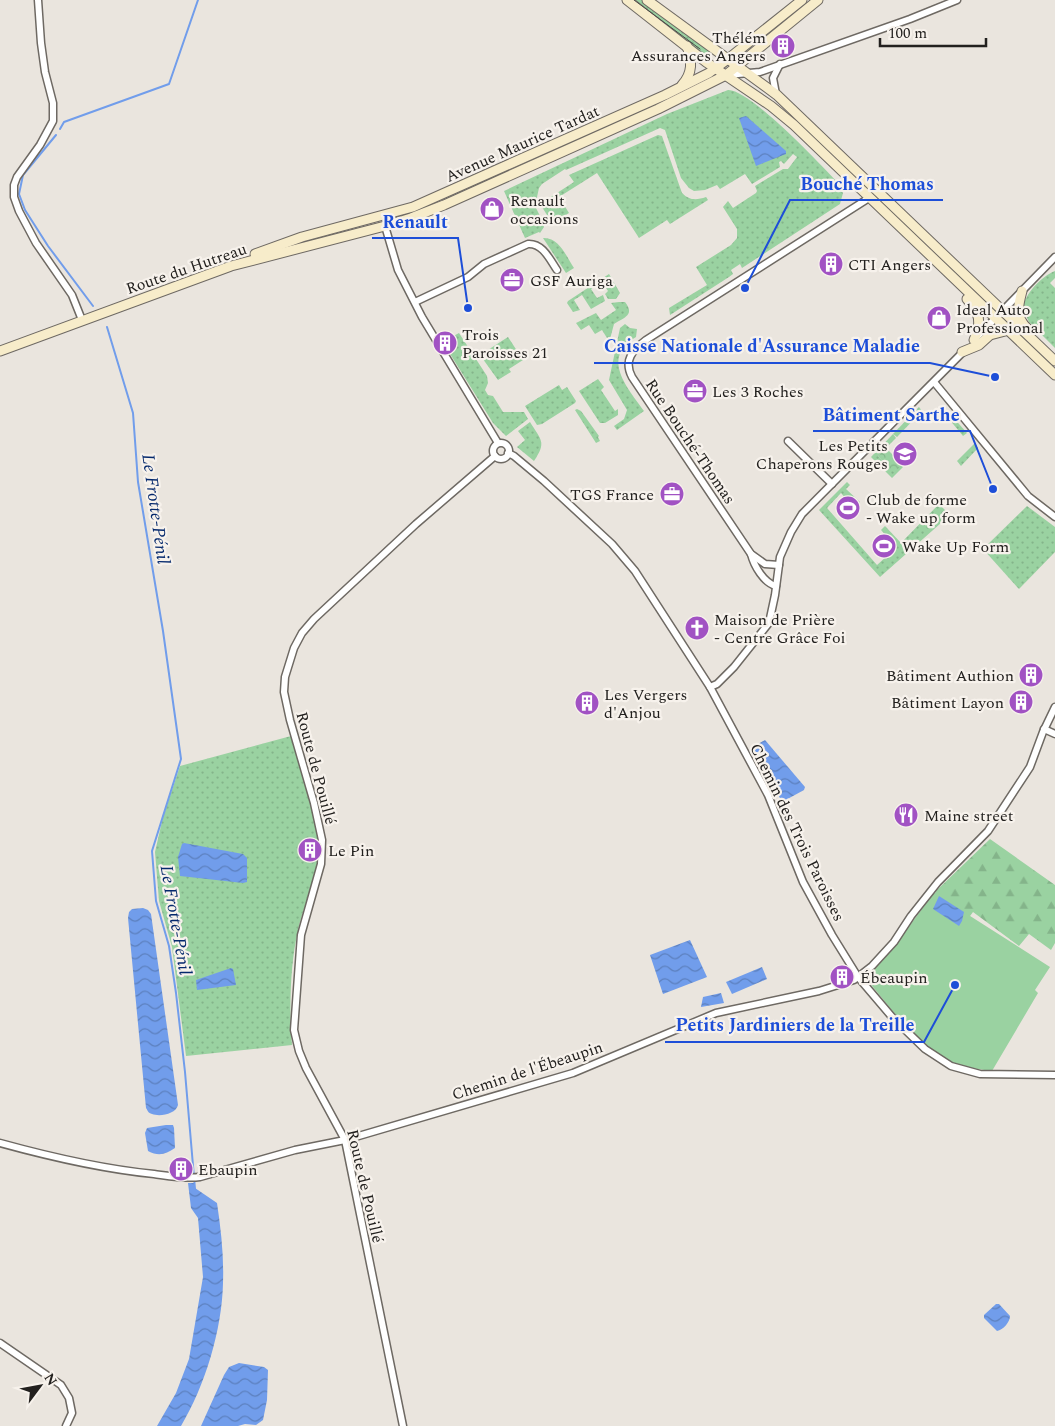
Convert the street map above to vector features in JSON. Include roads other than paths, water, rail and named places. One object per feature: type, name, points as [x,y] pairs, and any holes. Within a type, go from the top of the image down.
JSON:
[{"type":"street","points":[[38,0],[41,43],[45,72],[53,103],[53,121],[40,145],[17,176],[14,185],[14,197],[19,211],[36,242],[72,295],[82,320]]},
{"type":"street","points":[[627,0],[794,125],[948,273],[1052,359]]},
{"type":"street","points":[[647,0],[777,95],[895,208],[999,314],[1009,330],[1055,375]]},
{"type":"street","name":"Avenue Maurice Tardat","points":[[385,226],[414,217],[549,159],[658,109],[726,75],[733,63],[802,0]]},
{"type":"street","name":"Avenue Maurice Tardat","points":[[231,266],[238,261],[302,237],[421,204],[678,89],[716,68],[733,63],[818,0]]},
{"type":"street","points":[[726,75],[760,72],[780,63],[910,19],[957,0]]},
{"type":"street","points":[[678,89],[688,78],[691,69],[691,61],[686,46]]},
{"type":"street","points":[[777,95],[773,78],[780,63]]},
{"type":"street","points":[[869,198],[872,191],[870,184]]},
{"type":"street","points":[[869,198],[878,199],[895,208]]},
{"type":"street","name":"Rue Bouché-Thomas","points":[[776,586],[770,584],[762,575],[751,554],[632,377],[628,368],[629,358],[633,350],[646,340],[869,198]]},
{"type":"street","points":[[385,226],[398,270],[498,444]]},
{"type":"street","name":"Route du Hutreau","points":[[0,351],[231,266],[385,226]]},
{"type":"street","points":[[415,302],[468,277],[484,264],[528,244],[535,244],[541,248],[557,270]]},
{"type":"street","points":[[710,687],[717,684],[734,667],[767,626],[770,620],[783,549],[802,514],[934,382],[1055,256]]},
{"type":"street","points":[[948,273],[952,283],[979,313],[978,332],[974,340]]},
{"type":"street","points":[[1022,291],[1018,316],[1024,325],[1050,349],[1052,359]]},
{"type":"street","points":[[962,352],[979,345],[990,334],[1009,330]]},
{"type":"street","points":[[934,382],[1028,496],[1055,517]]},
{"type":"street","points":[[788,441],[832,484]]},
{"type":"street","points":[[498,444],[505,444],[508,448],[508,454],[502,458],[495,456],[493,449],[498,444]]},
{"type":"street","name":"Chemin des Trois Paroisses","points":[[508,454],[514,456],[544,480],[612,544],[635,571],[710,687],[768,795],[817,909],[858,977],[904,1030],[931,1054],[951,1066],[980,1074],[1055,1075]]},
{"type":"street","name":"Route de Pouillé","points":[[403,1426],[345,1140],[306,1068],[299,1051],[294,1030],[301,935],[321,864],[322,840],[314,803],[288,714],[284,692],[285,677],[294,648],[302,633],[314,619],[416,524],[495,456]]},
{"type":"street","points":[[751,554],[765,564],[779,565]]},
{"type":"street","name":"Chemin de l'Ébeaupin","points":[[0,1144],[79,1163],[142,1173],[189,1178],[204,1176],[296,1150],[345,1140],[573,1073],[716,1012],[819,991],[850,982],[872,966],[894,942],[911,916],[938,882],[988,831],[1030,767],[1044,729],[1055,707]]},
{"type":"street","points":[[1044,729],[1055,734]]},
{"type":"street","points":[[0,1343],[61,1385],[69,1398],[72,1413],[66,1426]]},
{"type":"water","points":[[746,116],[786,151],[786,154],[756,166],[739,118]]},
{"type":"water","points":[[765,740],[805,787],[804,790],[782,802],[753,747]]},
{"type":"water","points":[[184,843],[243,854],[247,858],[247,882],[180,876],[178,857]]},
{"type":"water","points":[[939,896],[964,912],[959,926],[933,909]]},
{"type":"water","points":[[143,908],[151,914],[178,1105],[171,1113],[163,1115],[151,1114],[146,1108],[128,918],[129,912],[132,909]]},
{"type":"water","points":[[690,940],[707,977],[663,994],[650,955]]},
{"type":"water","points":[[762,967],[767,979],[732,994],[726,982]]},
{"type":"water","points":[[231,968],[233,969],[236,985],[197,990],[196,980]]},
{"type":"water","points":[[721,993],[724,1003],[701,1007],[703,997]]},
{"type":"water","points":[[173,1125],[175,1148],[162,1154],[148,1151],[145,1133],[147,1128]]},
{"type":"water","points":[[188,1183],[195,1183],[195,1188],[217,1203],[223,1253],[222,1301],[211,1357],[190,1410],[181,1426],[157,1426],[176,1393],[189,1359],[203,1277],[198,1218],[191,1208]]},
{"type":"water","points":[[996,1304],[999,1304],[1010,1316],[1006,1325],[997,1331],[984,1318],[984,1315]]},
{"type":"water","points":[[239,1363],[264,1367],[268,1370],[267,1400],[263,1420],[256,1425],[201,1426],[224,1375],[229,1367]]},
{"type":"waterway","name":"Le Frotte-Pénil","points":[[60,129],[64,122],[169,84],[198,0]]},
{"type":"waterway","name":"Le Frotte-Pénil","points":[[56,135],[23,175],[19,194],[25,210],[48,246],[93,306]]},
{"type":"waterway","name":"Le Frotte-Pénil","points":[[107,327],[133,413],[138,482],[163,631],[181,759],[152,851],[156,901],[169,946],[176,993],[195,1189]]},
{"type":"tram line","points":[[634,0],[700,49]]},
{"type":"place","name":"Thélém Assurances Angers","points":[[783,46]]},
{"type":"place","name":"Renault occasions","points":[[492,209]]},
{"type":"place","name":"CTI Angers","points":[[831,264]]},
{"type":"place","name":"GSF Auriga","points":[[512,280]]},
{"type":"place","name":"Bouché Thomas","points":[[745,288]]},
{"type":"place","name":"Renault","points":[[468,308]]},
{"type":"place","name":"Ideal Auto Professional","points":[[939,318]]},
{"type":"place","name":"Trois Paroisses 21","points":[[445,343]]},
{"type":"place","name":"Caisse Nationale d'Assurance Maladie","points":[[995,377]]},
{"type":"place","name":"Les 3 Roches","points":[[695,391]]},
{"type":"place","name":"Les Petits Chaperons Rouges","points":[[905,454]]},
{"type":"place","name":"Bâtiment Sarthe","points":[[993,489]]},
{"type":"place","name":"TGS France","points":[[672,494]]},
{"type":"place","name":"Club de forme - Wake up form","points":[[848,508]]},
{"type":"place","name":"Wake Up Form","points":[[884,546]]},
{"type":"place","name":"Maison de Prière - Centre Grâce Foi","points":[[697,628]]},
{"type":"place","name":"Bâtiment Authion","points":[[1031,675]]},
{"type":"place","name":"Bâtiment Layon","points":[[1021,702]]},
{"type":"place","name":"Les Vergers d'Anjou","points":[[587,703]]},
{"type":"place","name":"Maine street","points":[[906,815]]},
{"type":"place","name":"Le Pin","points":[[310,850]]},
{"type":"place","name":"Ébeaupin","points":[[842,977]]},
{"type":"place","name":"Petits Jardiniers de la Treille","points":[[955,985]]},
{"type":"place","name":"Ebaupin","points":[[181,1169]]}]
